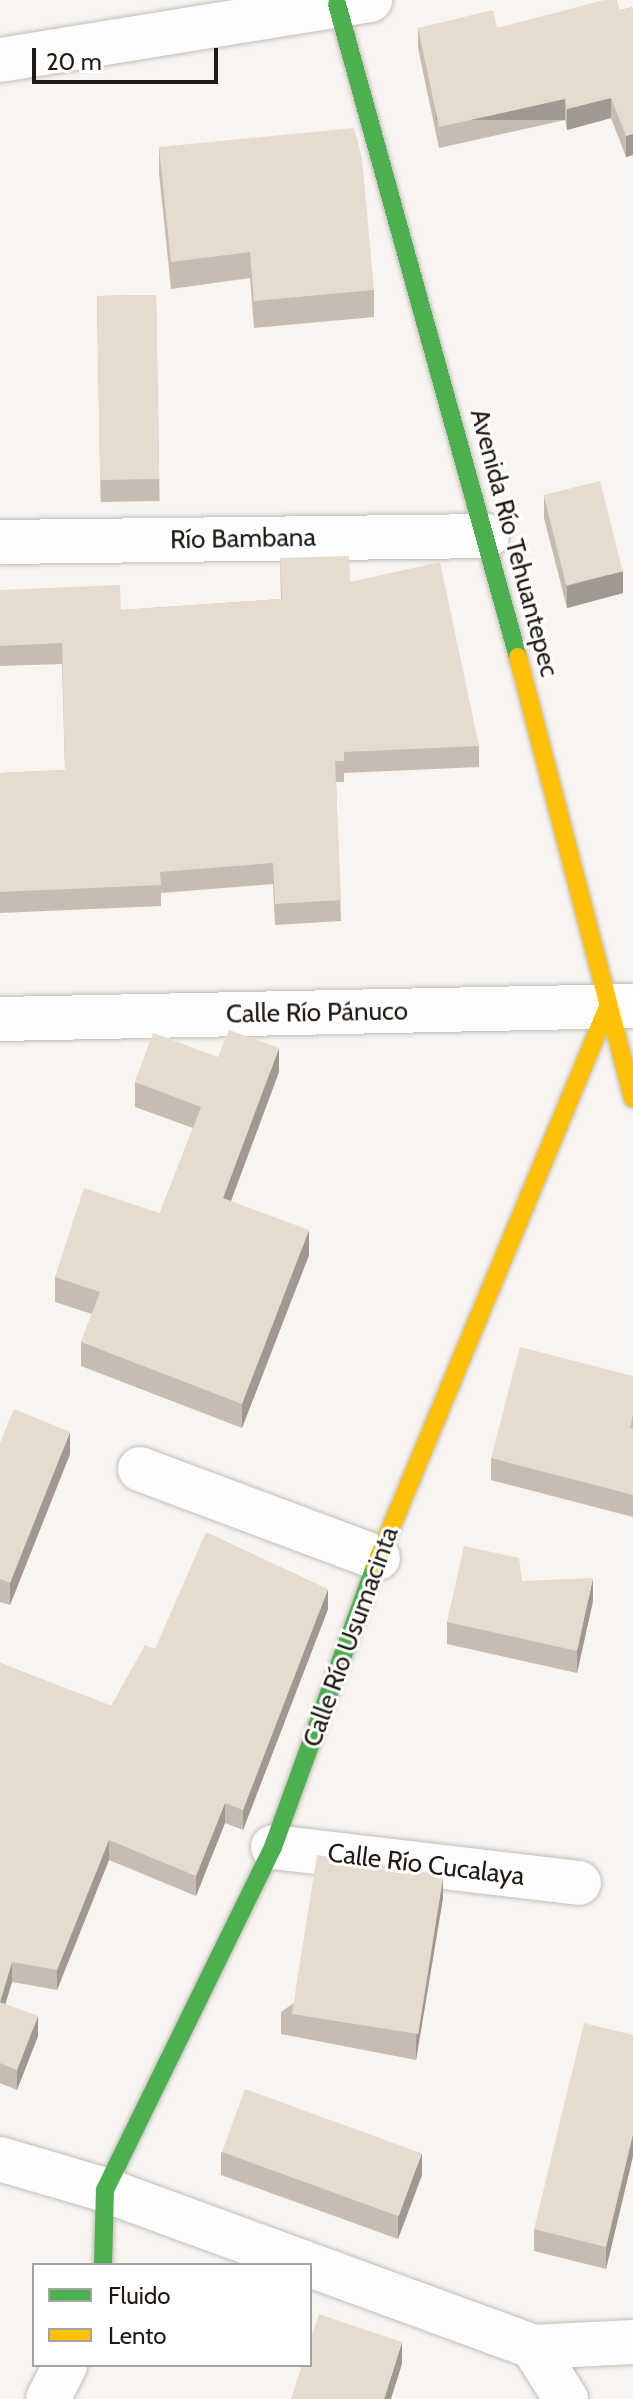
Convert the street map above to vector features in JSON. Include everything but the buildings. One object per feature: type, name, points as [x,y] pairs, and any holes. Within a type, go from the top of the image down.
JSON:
[{"type":"street","points":[[0,60],[353,2]]},
{"type":"street","name":"Avenida Río Tehuantepec","points":[[353,2],[487,536],[620,1006],[633,1098]]},
{"type":"street","name":"Río Bambana","points":[[0,542],[487,536]]},
{"type":"street","name":"Calle Río Pánuco","points":[[0,1019],[620,1006]]},
{"type":"street","name":"Calle Río Usumacinta","points":[[103,2263],[105,2190],[273,1847],[378,1558],[620,1006]]},
{"type":"street","points":[[140,1469],[378,1558]]},
{"type":"street","name":"Calle Río Cucalaya","points":[[273,1847],[579,1883]]},
{"type":"street","points":[[0,2159],[105,2190],[304,2263]]},
{"type":"street","points":[[312,2266],[533,2347],[633,2342]]},
{"type":"street","points":[[533,2347],[566,2399]]},
{"type":"street","points":[[48,2399],[64,2367]]},
{"type":"traffic: fast","points":[[337,4],[518,657]]},
{"type":"traffic: fast","points":[[103,2263],[105,2190],[273,1847],[375,1566]]},
{"type":"traffic: slow","points":[[518,657],[633,1098]]},
{"type":"traffic: slow","points":[[375,1566],[608,1007]]}]
